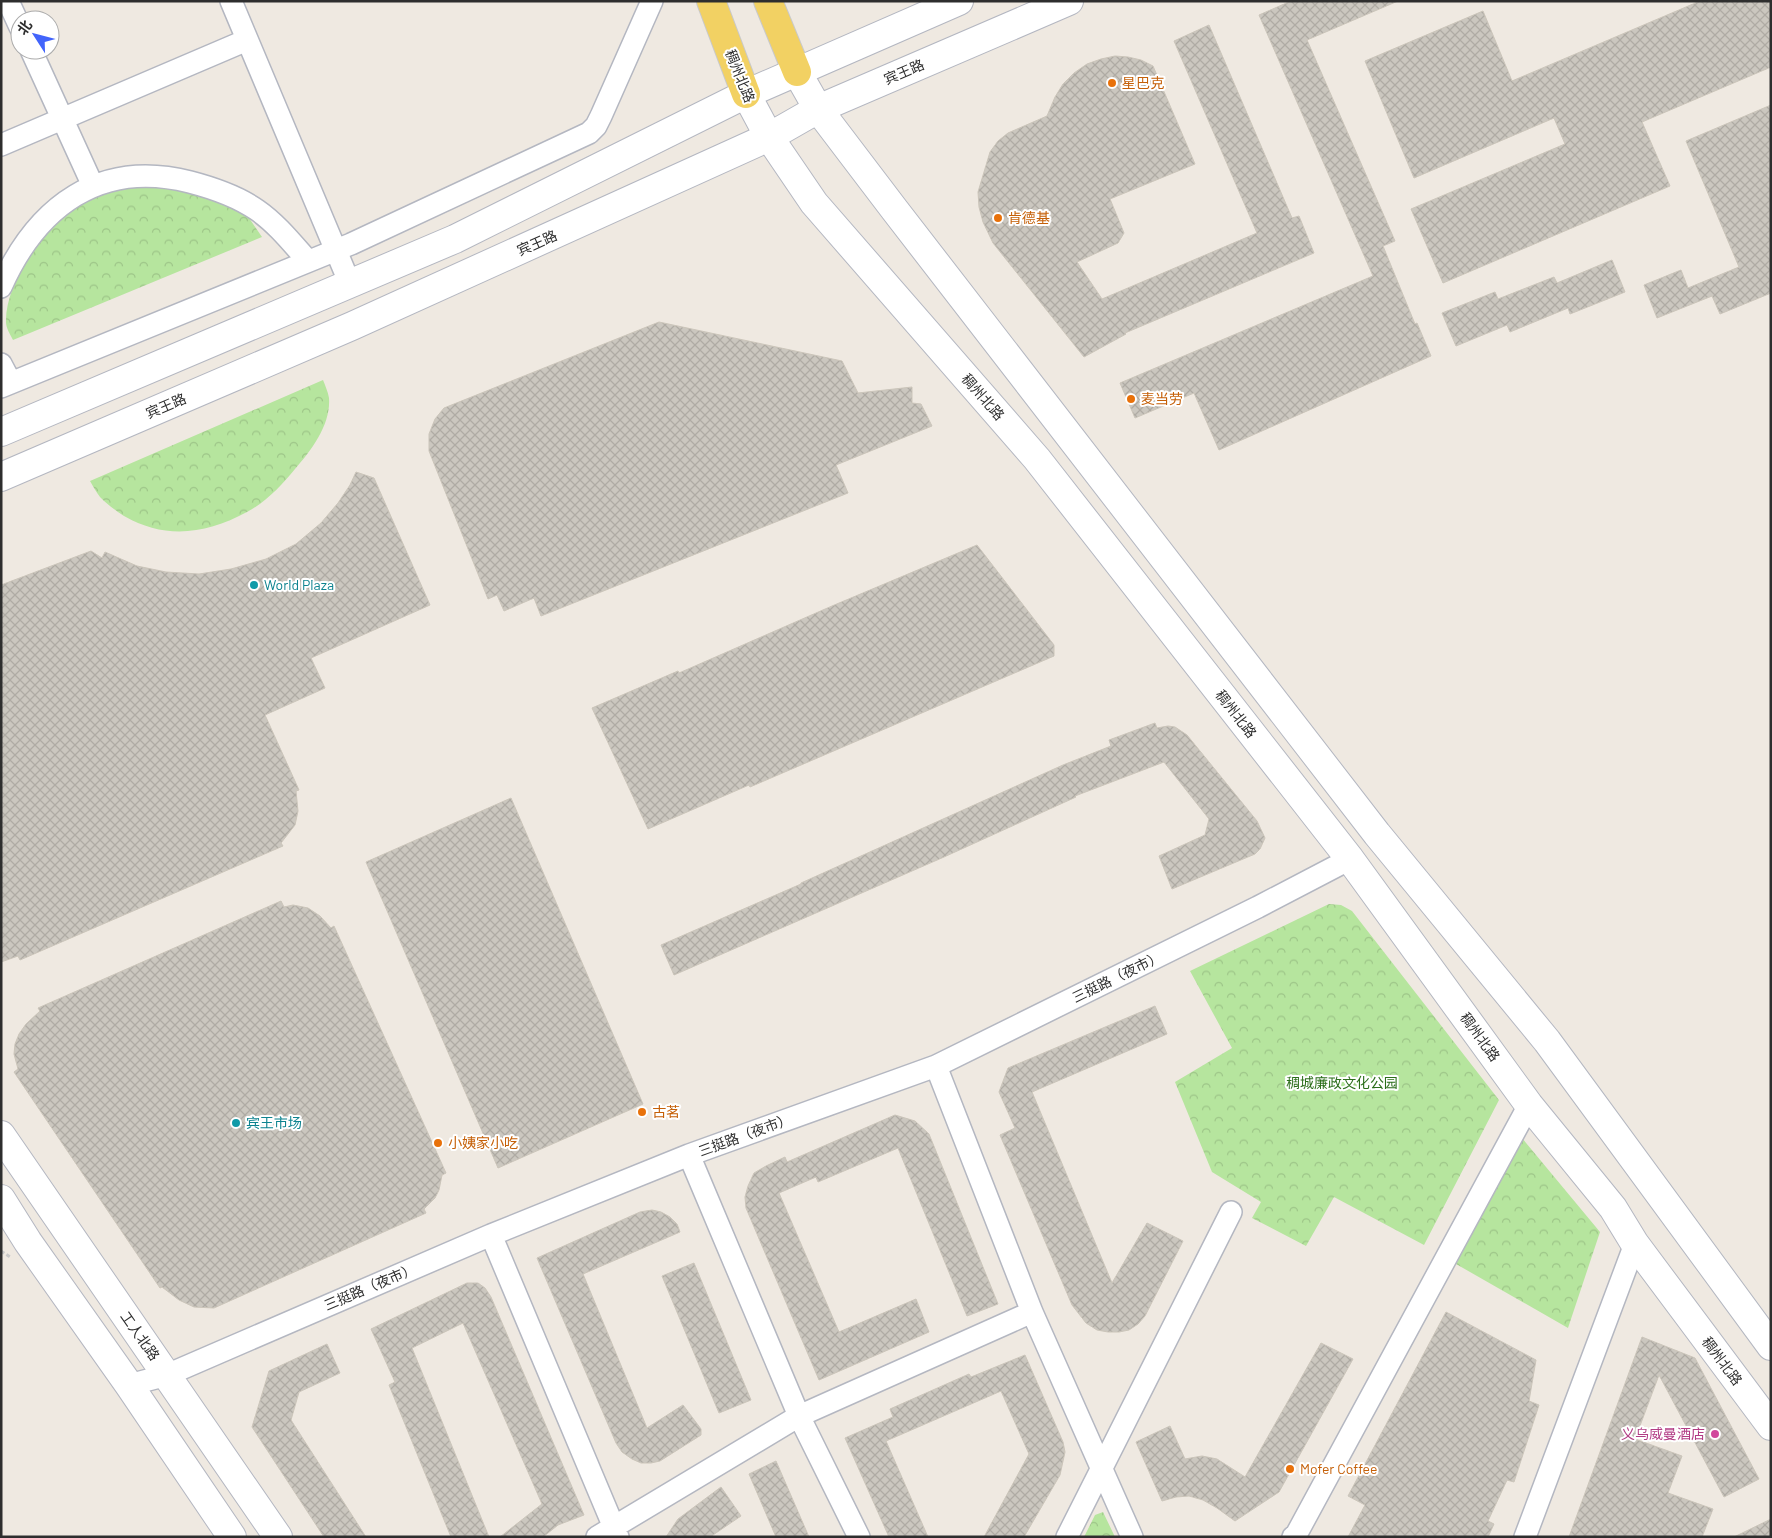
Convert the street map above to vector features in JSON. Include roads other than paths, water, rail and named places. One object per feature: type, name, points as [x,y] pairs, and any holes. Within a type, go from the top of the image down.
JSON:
[{"type":"main road","name":"稠州北路","points":[[711,1],[746,94],[769,137],[814,204],[1037,459],[1350,859],[1529,1105],[1612,1208],[1635,1244],[1771,1426]]},
{"type":"main road","points":[[768,1],[796,72],[818,109],[1378,834],[1547,1041],[1771,1346]]},
{"type":"main road","points":[[1,432],[456,240],[746,94],[960,1]]},
{"type":"main road","name":"宾王路","points":[[1,476],[352,326],[769,137],[818,109],[1069,1]]},
{"type":"main road","name":"工人北路","points":[[1,1135],[278,1537]]},
{"type":"main road","points":[[1,1199],[28,1242],[129,1385],[232,1537]]},
{"type":"street","points":[[231,1],[350,284]]},
{"type":"street","points":[[4,378],[335,250],[589,133],[596,126],[601,116],[652,1]]},
{"type":"street","points":[[1,144],[248,40]]},
{"type":"street","points":[[35,60],[93,186]]},
{"type":"street","points":[[1,287],[22,248],[38,226],[57,209],[93,186],[113,178],[136,175],[158,176],[202,185],[237,199],[257,210],[274,223],[308,261]]},
{"type":"street","name":"三挺路（夜市）","points":[[129,1385],[167,1374],[491,1235],[689,1155],[936,1066],[1258,907],[1350,859]]},
{"type":"street","points":[[936,1066],[1032,1312],[1132,1537]]},
{"type":"street","points":[[1293,1537],[1296,1535],[1529,1105]]},
{"type":"street","points":[[689,1155],[799,1416],[860,1537]]},
{"type":"street","points":[[1067,1537],[1231,1212]]},
{"type":"street","points":[[491,1235],[609,1533],[799,1416],[1032,1312]]},
{"type":"street","points":[[1525,1537],[1635,1244]]},
{"type":"place","name":"星巴克","points":[[1112,83]]},
{"type":"place","name":"肯德基","points":[[998,218]]},
{"type":"place","name":"麦当劳","points":[[1131,399]]},
{"type":"place","name":"World Plaza","points":[[254,585]]},
{"type":"place","name":"古茗","points":[[642,1112]]},
{"type":"place","name":"宾王市场","points":[[236,1123]]},
{"type":"place","name":"小姨家小吃","points":[[438,1143]]},
{"type":"place","name":"义乌威曼酒店","points":[[1715,1434]]},
{"type":"place","name":"Mofer Coffee","points":[[1290,1469]]},
{"type":"park label","name":"稠城廉政文化公园","points":[[1342,1083]]}]
